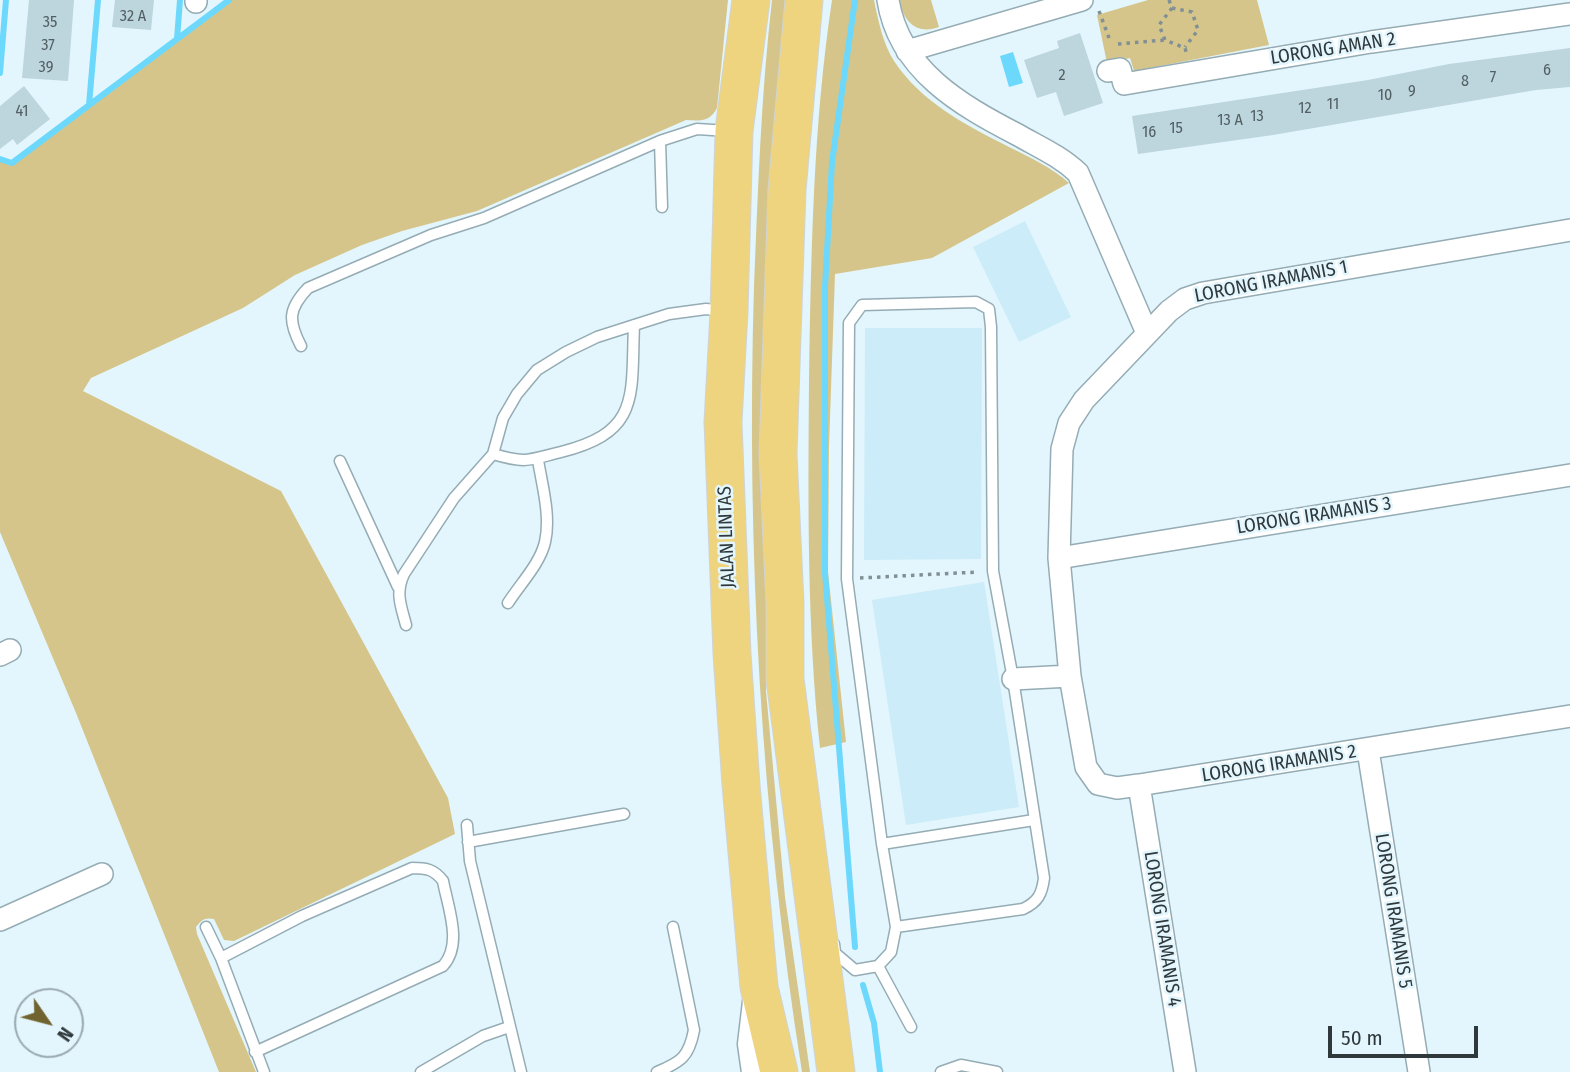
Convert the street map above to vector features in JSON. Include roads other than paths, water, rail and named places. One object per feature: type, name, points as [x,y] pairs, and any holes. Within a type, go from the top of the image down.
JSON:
[{"type":"highway","points":[[804,0],[787,190],[778,454],[785,603],[785,679],[813,842],[836,1072]]},
{"type":"highway","name":"JALAN LINTAS","points":[[748,7],[734,131],[723,422],[738,745],[759,987],[779,1072]]},
{"type":"highway","points":[[785,679],[775,707],[782,808],[799,958],[817,1072]]},
{"type":"street","points":[[888,0],[891,18],[907,51],[934,84],[968,109],[1064,159],[1078,173],[1147,333]]},
{"type":"street","points":[[907,51],[1090,4]]},
{"type":"street","name":"LORONG AMAN 2","points":[[1108,71],[1120,69],[1124,84],[1371,42],[1570,14]]},
{"type":"street","name":"LORONG IRAMANIS 1","points":[[1070,676],[1059,558],[1062,449],[1069,423],[1084,400],[1169,311],[1185,299],[1203,293],[1570,230]]},
{"type":"street","name":"LORONG IRAMANIS 3","points":[[1059,558],[1570,475]]},
{"type":"street","points":[[1013,679],[1070,676]]},
{"type":"street","name":"LORONG IRAMANIS 2","points":[[1070,676],[1086,767],[1098,784],[1117,788],[1570,716]]},
{"type":"street","name":"LORONG IRAMANIS 5","points":[[1368,750],[1419,1072]]},
{"type":"street","name":"LORONG IRAMANIS 4","points":[[1139,785],[1185,1072]]},
{"type":"street","points":[[0,920],[102,874]]},
{"type":"street","points":[[756,1072],[752,1044],[759,987]]},
{"type":"lane","points":[[301,346],[290,326],[295,302],[308,288],[431,235],[484,218],[660,141],[697,129],[734,131]]},
{"type":"lane","points":[[660,141],[662,207]]},
{"type":"lane","points":[[832,928],[835,953],[855,970],[878,966],[891,952],[896,927],[882,844],[847,579],[849,323],[862,305],[976,302],[989,309],[991,327],[993,571],[1044,878],[1042,893],[1034,903],[1023,909],[896,927]]},
{"type":"lane","points":[[398,587],[454,498],[493,454],[503,418],[517,394],[537,370],[597,337],[669,313],[706,309],[729,312]]},
{"type":"lane","points":[[493,454],[517,461],[538,460],[599,440],[618,425],[628,406],[634,325]]},
{"type":"lane","points":[[508,603],[538,558],[545,542],[546,514],[538,460]]},
{"type":"lane","points":[[340,461],[398,587],[398,598],[406,625]]},
{"type":"lane","points":[[468,842],[624,814]]},
{"type":"lane","points":[[882,844],[1034,820]]},
{"type":"lane","points":[[467,825],[470,861],[521,1072]]},
{"type":"lane","points":[[221,958],[302,916],[412,868],[428,868],[437,873],[443,881],[454,942],[451,957],[443,966],[255,1052]]},
{"type":"lane","points":[[206,927],[221,958],[264,1072]]},
{"type":"lane","points":[[657,1072],[684,1058],[691,1046],[694,1030],[673,927]]},
{"type":"lane","points":[[878,966],[911,1027]]},
{"type":"lane","points":[[421,1072],[483,1036],[509,1027]]},
{"type":"lane","points":[[942,1072],[961,1065],[997,1072]]},
{"type":"water","points":[[1013,52],[1023,83],[1009,87],[1000,56]]},
{"type":"waterway","points":[[0,73],[6,0]]},
{"type":"waterway","points":[[89,105],[98,0]]},
{"type":"waterway","points":[[177,39],[180,0]]},
{"type":"waterway","points":[[0,159],[12,163],[229,0]]},
{"type":"waterway","points":[[855,0],[832,162],[825,287],[825,573],[855,947]]},
{"type":"waterway","points":[[863,985],[874,1023],[880,1072]]}]
